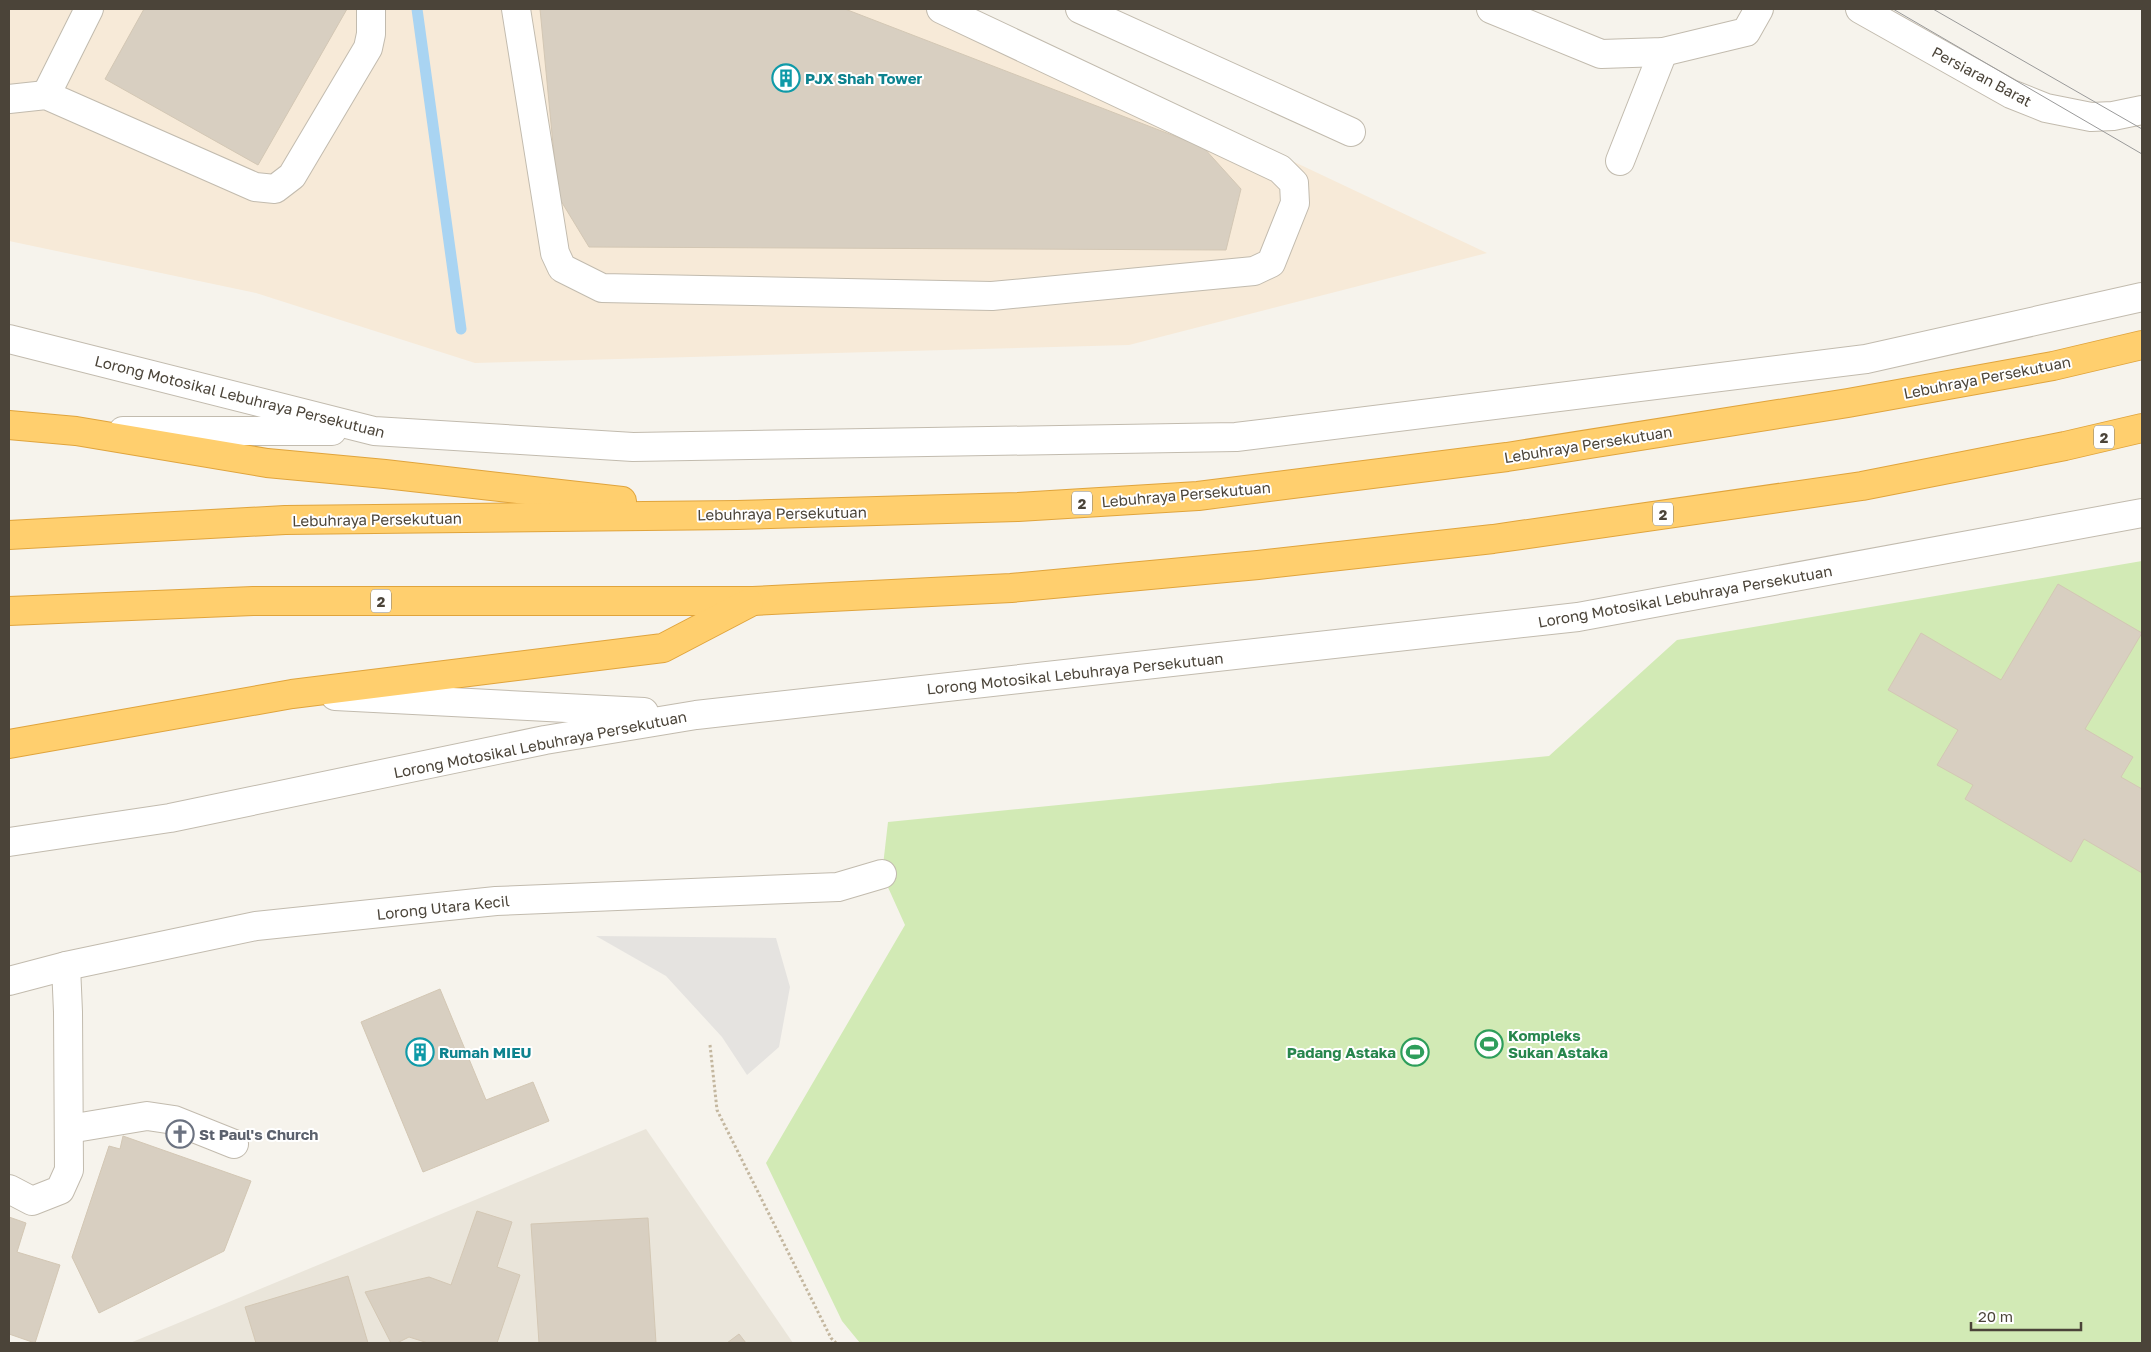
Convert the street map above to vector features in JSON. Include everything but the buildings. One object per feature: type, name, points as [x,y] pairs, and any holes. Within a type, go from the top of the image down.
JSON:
[{"type":"highway","name":"Lebuhraya Persekutuan","points":[[9,534],[285,520],[738,515],[1018,507],[1207,495],[1507,457],[1839,404],[2053,366],[2142,345]]},
{"type":"highway","points":[[9,425],[76,431],[267,463],[385,474],[738,515]]},
{"type":"highway","name":"2","points":[[9,611],[253,601],[753,601],[1011,588],[1258,565],[1493,539],[1862,486],[2065,446],[2142,428]]},
{"type":"highway","points":[[9,744],[292,694],[663,648],[753,601]]},
{"type":"street","points":[[46,95],[89,9]]},
{"type":"street","points":[[9,99],[46,95],[255,187],[275,189],[292,176],[368,48],[371,34],[371,9]]},
{"type":"street","points":[[516,9],[554,253],[562,268],[602,288],[992,296],[1254,272],[1272,263],[1295,203],[1294,183],[1280,169],[941,9]]},
{"type":"street","points":[[1080,9],[1351,132]]},
{"type":"street","points":[[1491,9],[1601,54],[1663,52],[1746,32],[1759,9]]},
{"type":"street","name":"Persiaran Barat","points":[[1860,9],[2011,94],[2046,108],[2092,117],[2112,116],[2142,110]]},
{"type":"street","points":[[1620,161],[1663,52]]},
{"type":"street","name":"Lorong Motosikal Lebuhraya Persekutuan","points":[[9,338],[374,431],[633,447],[1236,437],[1866,359],[2142,297]]},
{"type":"street","points":[[76,431],[374,431]]},
{"type":"street","name":"Lorong Motosikal Lebuhraya Persekutuan","points":[[9,842],[170,818],[545,740],[696,715],[1578,617],[2142,513]]},
{"type":"street","points":[[292,694],[696,715]]},
{"type":"street","name":"Lorong Utara Kecil","points":[[9,981],[66,966],[256,926],[496,901],[838,887],[882,874]]},
{"type":"street","points":[[9,1189],[32,1201],[60,1190],[69,1170],[66,966]]},
{"type":"street","points":[[69,1129],[147,1116],[174,1120],[234,1144]]},
{"type":"path","points":[[710,1045],[717,1110],[831,1338],[836,1343]]},
{"type":"shaded area","points":[[9,9],[971,9],[1487,253],[1129,345],[475,363],[256,293],[9,241]]},
{"type":"shaded area","points":[[596,936],[776,938],[790,987],[779,1047],[747,1075],[722,1037],[666,976]]},
{"type":"shaded area","points":[[646,1129],[793,1343],[130,1343]]},
{"type":"green space","name":"Kompleks Sukan Astaka","points":[[2142,561],[2142,1343],[860,1343],[842,1321],[766,1163],[905,925],[882,874],[888,822],[1549,756],[1677,640]]},
{"type":"waterway","points":[[417,9],[461,329]]},
{"type":"tram line","points":[[1893,9],[2142,154]]},
{"type":"tram line","points":[[1933,9],[2142,129]]},
{"type":"place","name":"PJX Shah Tower","points":[[786,78]]},
{"type":"place","name":"Kompleks Sukan Astaka","points":[[1489,1044]]},
{"type":"place","name":"Rumah MIEU","points":[[420,1052]]},
{"type":"place","name":"Padang Astaka","points":[[1415,1052]]},
{"type":"place","name":"St Paul's Church","points":[[180,1134]]}]
